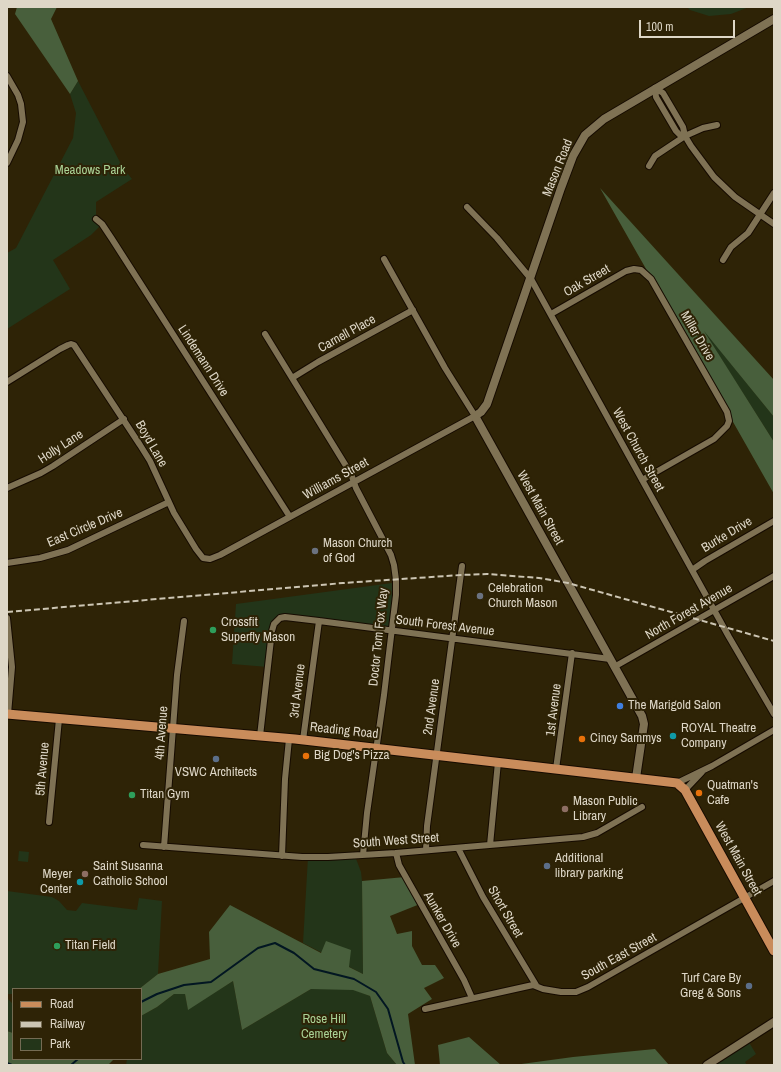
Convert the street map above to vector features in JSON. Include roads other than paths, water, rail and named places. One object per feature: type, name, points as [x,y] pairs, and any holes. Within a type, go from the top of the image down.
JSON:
[{"type":"main road","name":"Mason Road","points":[[475,416],[481,412],[487,404],[561,188],[573,156],[580,143],[589,132],[604,119],[774,19]]},
{"type":"main road","name":"West Main Street","points":[[475,416],[642,716],[644,724],[636,778]]},
{"type":"main road","name":"Reading Road","points":[[8,714],[303,740],[677,783]]},
{"type":"main road","name":"West Main Street","points":[[677,783],[685,790],[774,951]]},
{"type":"main road","points":[[707,1065],[774,1022]]},
{"type":"street","points":[[7,76],[19,99],[23,113],[23,122],[18,140],[7,163]]},
{"type":"street","points":[[655,88],[663,94],[683,127],[685,136],[699,158],[714,177],[735,197],[774,224]]},
{"type":"street","points":[[649,166],[655,156],[685,136],[703,128],[717,125]]},
{"type":"street","points":[[722,260],[731,247],[748,233],[774,193]]},
{"type":"street","name":"West Church Street","points":[[468,207],[531,279],[714,610],[774,714]]},
{"type":"street","name":"Lindemann Drive","points":[[96,219],[102,224],[112,239],[290,517]]},
{"type":"street","name":"West Main Street","points":[[384,259],[445,368],[475,416]]},
{"type":"street","name":"Oak Street","points":[[550,314],[626,271],[636,269]]},
{"type":"street","name":"Miller Drive","points":[[636,269],[645,272],[651,279],[727,412],[729,421],[725,430],[714,439],[642,480]]},
{"type":"street","name":"Carnell Place","points":[[292,378],[318,362],[413,310]]},
{"type":"street","name":"Doctor Tom Fox Way","points":[[265,334],[347,467],[394,565],[396,586],[392,630],[363,855]]},
{"type":"street","name":"Boyd Lane","points":[[7,382],[60,349],[71,344],[76,347],[150,461],[169,502],[196,549],[206,560]]},
{"type":"street","name":"Williams Street","points":[[206,560],[220,555],[475,416]]},
{"type":"street","name":"Holly Lane","points":[[7,488],[47,470],[124,419]]},
{"type":"street","name":"East Circle Drive","points":[[7,563],[40,558],[68,550],[169,502]]},
{"type":"street","name":"Burke Drive","points":[[692,570],[774,520]]},
{"type":"street","name":"2nd Avenue","points":[[426,850],[427,826],[462,566]]},
{"type":"street","name":"North Forest Avenue","points":[[614,667],[774,576]]},
{"type":"street","name":"South Forest Avenue","points":[[260,736],[272,631],[274,624],[278,619],[284,617],[610,659]]},
{"type":"street","points":[[7,618],[12,667],[8,714]]},
{"type":"street","name":"4th Avenue","points":[[164,847],[177,675],[184,621]]},
{"type":"street","name":"3rd Avenue","points":[[303,740],[319,621]]},
{"type":"street","name":"1st Avenue","points":[[556,769],[572,653]]},
{"type":"street","name":"5th Avenue","points":[[49,822],[58,719]]},
{"type":"street","points":[[677,783],[704,770],[774,730]]},
{"type":"street","points":[[282,856],[285,785],[289,739]]},
{"type":"street","points":[[490,845],[498,762]]},
{"type":"street","points":[[685,790],[704,770]]},
{"type":"street","name":"South West Street","points":[[143,845],[282,856],[328,857],[396,853],[587,837],[610,826],[642,807]]},
{"type":"street","name":"Short Street","points":[[458,848],[484,897],[536,985]]},
{"type":"street","name":"Aunker Drive","points":[[396,853],[399,865],[464,980],[472,998]]},
{"type":"street","name":"South East Street","points":[[425,1009],[536,985],[542,989],[562,992],[576,992],[585,989],[774,881]]},
{"type":"waterway","points":[[142,1002],[157,994],[184,985],[211,982],[258,948],[275,943],[294,953],[314,969],[354,979],[376,992],[388,1009],[405,1065]]},
{"type":"waterway","points":[[71,1065],[77,1060]]},
{"type":"waterway","points":[[7,1063],[12,1065]]},
{"type":"railway","points":[[7,612],[343,583],[487,574],[539,578],[568,583],[774,641]]},
{"type":"place","name":"Mason Church of God","points":[[315,551]]},
{"type":"place","name":"Celebration Church Mason","points":[[480,596]]},
{"type":"place","name":"Crossfit Superfly Mason","points":[[213,630]]},
{"type":"place","name":"The Marigold Salon","points":[[620,706]]},
{"type":"place","name":"ROYAL Theatre Company","points":[[673,736]]},
{"type":"place","name":"Cincy Sammys","points":[[582,739]]},
{"type":"place","name":"Big Dog's Pizza","points":[[306,756]]},
{"type":"place","name":"VSWC Architects","points":[[216,759]]},
{"type":"place","name":"Quatman's Cafe","points":[[699,793]]},
{"type":"place","name":"Titan Gym","points":[[132,795]]},
{"type":"place","name":"Mason Public Library","points":[[565,809]]},
{"type":"place","name":"Additional library parking","points":[[547,866]]},
{"type":"place","name":"Saint Susanna Catholic School","points":[[85,874]]},
{"type":"place","name":"Meyer Center","points":[[80,882]]},
{"type":"place","name":"Titan Field","points":[[57,946]]},
{"type":"place","name":"Turf Care By Greg & Sons","points":[[749,986]]},
{"type":"park label","name":"Meadows Park","points":[[90,171]]},
{"type":"park label","name":"Rose Hill Cemetery","points":[[324,1028]]}]
